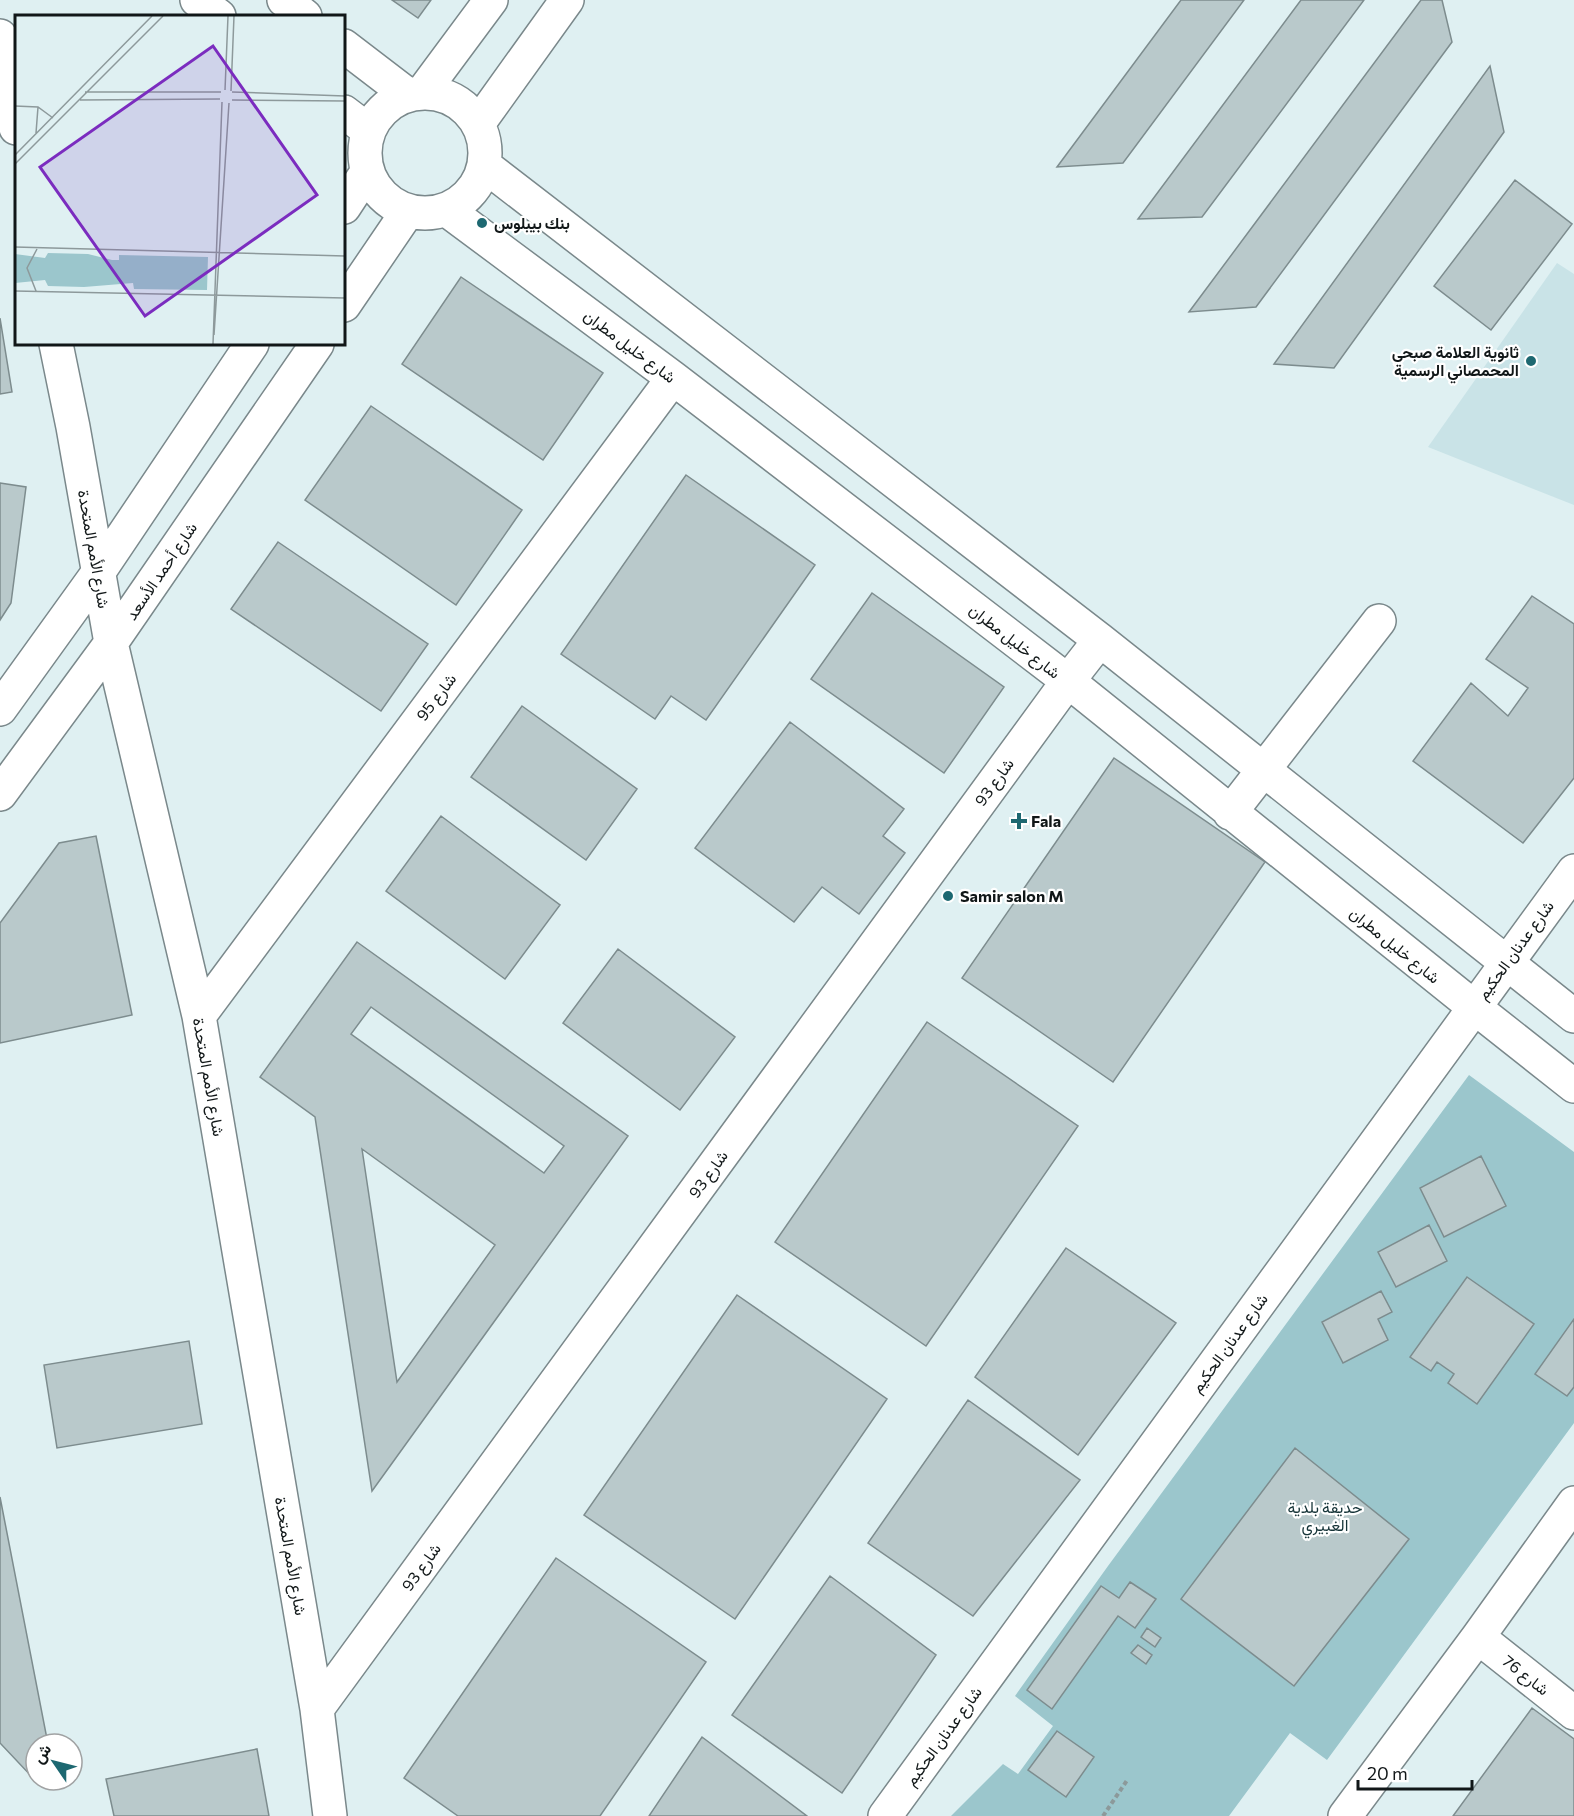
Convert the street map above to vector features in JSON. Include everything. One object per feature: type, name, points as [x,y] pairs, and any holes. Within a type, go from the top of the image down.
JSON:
[{"type":"street","points":[[197,0],[218,15]]},
{"type":"street","points":[[284,0],[304,15]]},
{"type":"street","points":[[415,94],[491,0]]},
{"type":"street","points":[[478,124],[567,0]]},
{"type":"street","points":[[0,36],[15,122]]},
{"type":"street","points":[[345,47],[415,94]]},
{"type":"street","points":[[415,94],[439,94],[455,100],[478,124],[483,137],[484,165],[479,180],[471,192],[447,210],[421,213],[395,206],[383,197],[368,172],[365,145],[356,122],[377,116],[388,105],[402,97],[415,94]]},
{"type":"street","points":[[484,165],[1100,640],[1574,1017]]},
{"type":"street","points":[[345,206],[368,172]]},
{"type":"street","name":"شارع خليل مطران","points":[[447,210],[673,378],[1068,681],[1230,813],[1574,1086]]},
{"type":"street","points":[[345,304],[408,211]]},
{"type":"street","name":"شارع الأمم المتحدة","points":[[57,345],[74,427],[111,643],[199,1016],[317,1709],[330,1816]]},
{"type":"street","points":[[0,709],[98,573],[251,345]]},
{"type":"street","name":"شارع أحمد الأسعد","points":[[0,794],[111,643],[316,345]]},
{"type":"street","name":"شارع 95","points":[[199,1016],[673,378]]},
{"type":"street","points":[[1230,813],[1378,621]]},
{"type":"street","name":"شارع 93","points":[[317,1709],[1100,640]]},
{"type":"street","name":"شارع عدنان الحكيم","points":[[885,1816],[1574,871]]},
{"type":"street","points":[[1345,1816],[1574,1503]]},
{"type":"street","name":"شارع 76","points":[[1478,1637],[1574,1713]]},
{"type":"path","points":[[1102,1816],[1128,1779]]},
{"type":"shaded area","name":"ثانوية العلامة صبحي المحمصاني الرسمية","points":[[1557,263],[1574,274],[1574,505],[1428,447]]},
{"type":"green space","name":"حديقة بلدية الغبيري","points":[[1469,1075],[1574,1152],[1574,1423],[1327,1760],[1290,1733],[1229,1816],[951,1816],[1003,1764],[1018,1774],[1053,1726],[1015,1696]]},
{"type":"building","points":[[392,0],[431,0],[418,18]]},
{"type":"building","points":[[1181,0],[1244,0],[1123,163],[1057,167]]},
{"type":"building","points":[[1301,0],[1364,0],[1202,217],[1138,219]]},
{"type":"building","points":[[1421,0],[1442,0],[1452,42],[1256,307],[1189,312]]},
{"type":"building","points":[[1490,66],[1504,132],[1334,368],[1274,364]]},
{"type":"building","points":[[1515,180],[1572,224],[1491,330],[1434,286]]},
{"type":"building","points":[[461,277],[603,373],[543,460],[402,364]]},
{"type":"building","points":[[0,318],[12,392],[0,394]]},
{"type":"building","points":[[371,406],[522,510],[456,605],[305,500]]},
{"type":"building","points":[[686,475],[815,565],[706,720],[671,696],[655,719],[561,654]]},
{"type":"building","points":[[0,483],[26,487],[11,603],[0,620]]},
{"type":"building","points":[[278,542],[428,644],[381,711],[231,609]]},
{"type":"building","points":[[872,593],[1004,687],[944,773],[811,679]]},
{"type":"building","points":[[1532,596],[1574,624],[1574,778],[1523,843],[1413,761],[1471,683],[1508,716],[1528,688],[1486,659]]},
{"type":"building","points":[[522,706],[637,789],[586,860],[471,777]]},
{"type":"building","points":[[790,722],[904,809],[883,836],[905,853],[859,914],[822,887],[794,922],[695,848]]},
{"type":"building","points":[[1114,758],[1265,862],[1113,1082],[962,978]]},
{"type":"building","points":[[441,816],[560,905],[505,979],[386,891]]},
{"type":"building","points":[[96,836],[132,1015],[0,1043],[0,923],[59,843]]},
{"type":"building","points":[[357,942],[628,1136],[372,1491],[315,1117],[260,1077]],"holes":[[[371,1007],[564,1146],[544,1173],[351,1034]],[[362,1149],[495,1245],[397,1382]]]},
{"type":"building","points":[[618,949],[735,1037],[680,1110],[563,1023]]},
{"type":"building","points":[[927,1022],[1078,1126],[926,1346],[775,1242]]},
{"type":"building","points":[[1481,1156],[1506,1206],[1444,1237],[1420,1188]]},
{"type":"building","points":[[1429,1225],[1447,1261],[1396,1287],[1378,1252]]},
{"type":"building","points":[[1066,1248],[1176,1323],[1078,1455],[975,1377]]},
{"type":"building","points":[[1467,1277],[1534,1324],[1477,1404],[1448,1383],[1454,1374],[1437,1362],[1431,1371],[1410,1357]]},
{"type":"building","points":[[1381,1291],[1392,1312],[1378,1319],[1388,1340],[1343,1363],[1322,1322]]},
{"type":"building","points":[[737,1295],[887,1399],[735,1619],[584,1515]]},
{"type":"building","points":[[1574,1319],[1574,1387],[1567,1396],[1535,1374]]},
{"type":"building","points":[[189,1341],[202,1424],[57,1448],[44,1365]]},
{"type":"building","points":[[968,1400],[1080,1480],[973,1616],[868,1543]]},
{"type":"building","points":[[1295,1448],[1409,1539],[1294,1686],[1181,1599]]},
{"type":"building","points":[[0,1497],[46,1732],[24,1732],[24,1768],[0,1743]]},
{"type":"building","points":[[556,1558],[706,1662],[600,1816],[458,1816],[404,1778]]},
{"type":"building","points":[[830,1576],[936,1655],[842,1793],[732,1715]]},
{"type":"building","points":[[1130,1582],[1156,1599],[1135,1628],[1118,1616],[1052,1709],[1027,1690],[1101,1586],[1119,1598]]},
{"type":"building","points":[[1147,1628],[1161,1638],[1155,1647],[1141,1637]]},
{"type":"building","points":[[1138,1645],[1152,1655],[1146,1664],[1131,1653]]},
{"type":"building","points":[[1532,1708],[1574,1739],[1574,1816],[1453,1816]]},
{"type":"building","points":[[1057,1731],[1094,1757],[1066,1797],[1028,1770]]},
{"type":"building","points":[[702,1737],[807,1816],[649,1816]]},
{"type":"building","points":[[257,1749],[269,1816],[114,1816],[106,1779]]},
{"type":"place","name":"بنك بيبلوس","points":[[482,223]]},
{"type":"place","name":"ثانوية العلامة صبحي المحمصاني الرسمية","points":[[1531,361]]},
{"type":"place","name":"Fala","points":[[1019,821]]},
{"type":"place","name":"Samir salon M","points":[[948,896]]}]
